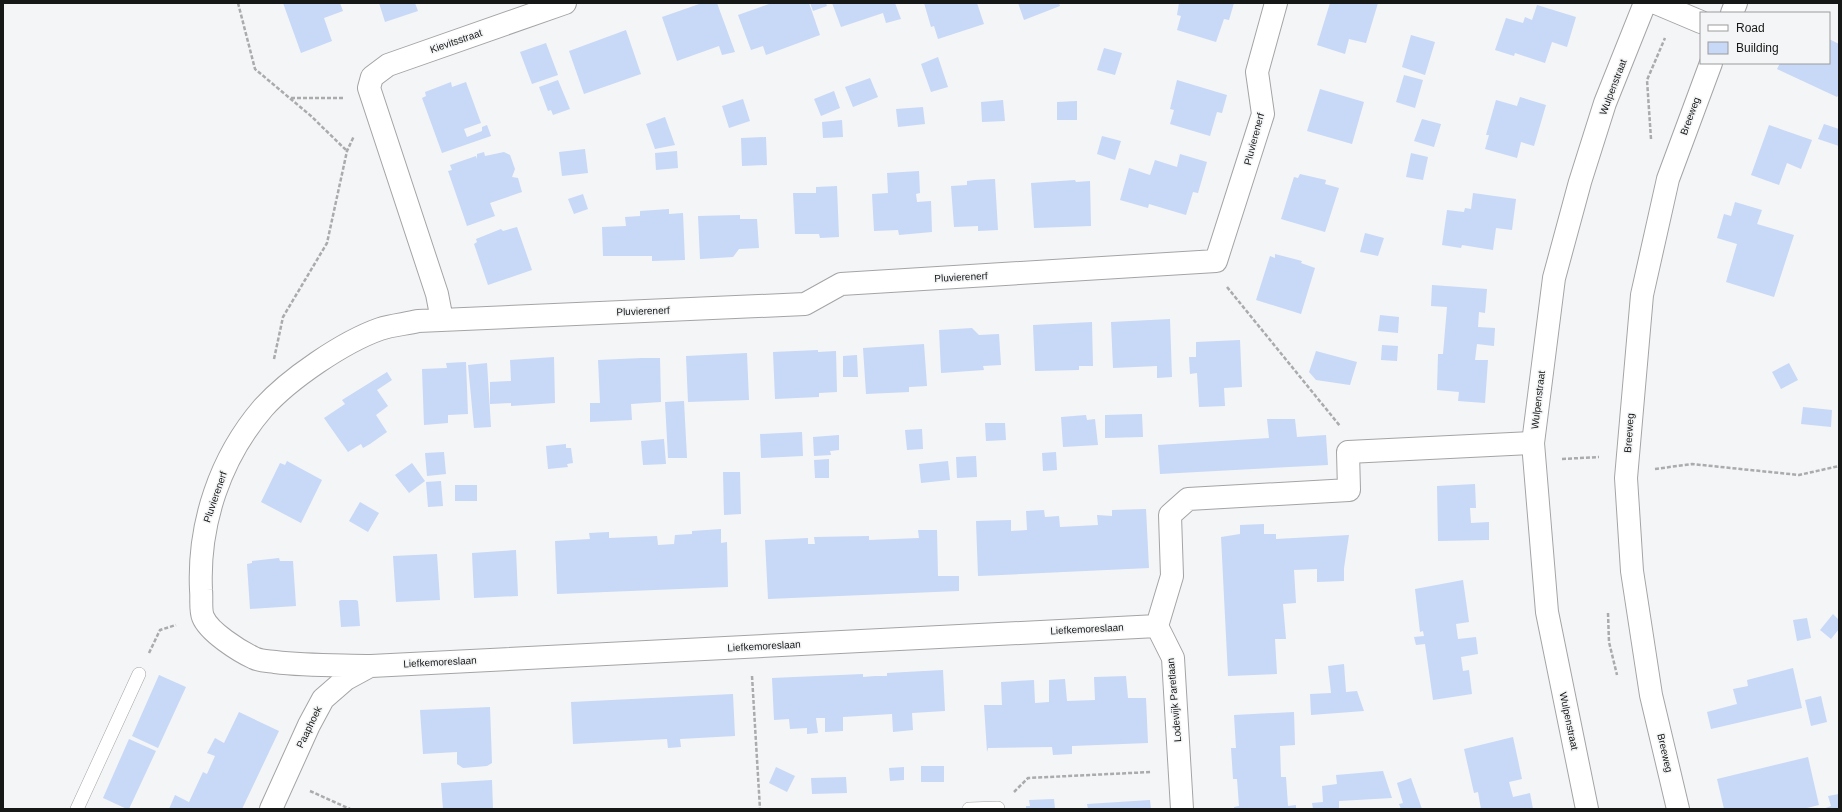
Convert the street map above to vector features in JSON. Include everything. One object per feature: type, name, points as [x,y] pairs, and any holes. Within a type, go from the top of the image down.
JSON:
[{"type":"street","name":"Kievitsstraat","points":[[372,98],[369,88],[372,76],[388,64],[565,3]]},
{"type":"street","name":"Pluvierenerf","points":[[203,617],[200,563],[207,516],[222,475],[241,438],[263,408],[290,384],[346,344],[380,329],[418,321],[805,304],[841,284],[1216,261],[1263,114],[1257,72],[1276,3]]},
{"type":"street","name":"Wulpenstraat","points":[[1587,809],[1547,612],[1533,443],[1554,278],[1587,160],[1606,104],[1645,3]]},
{"type":"street","points":[[1656,3],[1700,22]]},
{"type":"street","name":"Breeweg","points":[[1678,809],[1651,695],[1632,571],[1626,478],[1642,295],[1668,179],[1695,102],[1711,64]]},
{"type":"street","points":[[372,98],[437,294],[442,320]]},
{"type":"street","points":[[1156,626],[1172,576],[1170,515],[1188,499],[1349,490],[1348,452],[1533,443]]},
{"type":"street","points":[[203,617],[224,641],[255,659],[293,664],[371,666]]},
{"type":"street","name":"Liefkemoreslaan","points":[[371,666],[1156,626]]},
{"type":"street","name":"Lodewijk Paretlaan","points":[[1156,626],[1173,658],[1182,809]]},
{"type":"street","name":"Paaphoek","points":[[271,809],[309,725],[323,699],[346,679],[371,666]]},
{"type":"lane","points":[[77,809],[138,674]]},
{"type":"lane","points":[[968,809],[998,808]]},
{"type":"path","points":[[238,3],[255,69],[291,98],[348,151]]},
{"type":"path","points":[[273,363],[283,317],[327,243],[348,151],[372,98],[291,98]]},
{"type":"path","points":[[1206,262],[1361,451]]},
{"type":"path","points":[[1626,478],[1643,479],[1654,469],[1692,464],[1799,475],[1839,466]]},
{"type":"path","points":[[138,674],[160,630],[203,617]]},
{"type":"path","points":[[750,647],[760,809]]},
{"type":"path","points":[[998,808],[1028,778],[1180,771]]},
{"type":"path","points":[[284,780],[350,809]]},
{"type":"building","points":[[283,3],[340,3],[343,11],[324,18],[332,41],[301,53]]},
{"type":"building","points":[[379,3],[415,3],[418,11],[385,22]]},
{"type":"building","points":[[702,3],[717,3],[735,52],[722,55],[719,46],[677,61],[662,17]]},
{"type":"building","points":[[772,3],[809,3],[820,35],[766,55],[763,46],[751,50],[738,15]]},
{"type":"building","points":[[810,3],[826,3],[827,6],[813,11]]},
{"type":"building","points":[[832,3],[895,3],[901,19],[886,23],[883,13],[841,27]]},
{"type":"building","points":[[924,3],[977,3],[984,24],[938,39],[934,26],[931,27]]},
{"type":"building","points":[[1018,3],[1059,3],[1060,6],[1024,20]]},
{"type":"building","points":[[1179,3],[1234,3],[1229,20],[1224,19],[1216,42],[1177,30],[1181,16],[1177,15]]},
{"type":"building","points":[[1330,3],[1378,3],[1366,43],[1349,39],[1345,54],[1317,45]]},
{"type":"building","points":[[1537,5],[1576,17],[1567,47],[1552,42],[1545,63],[1515,53],[1514,56],[1495,50],[1506,18],[1523,23],[1525,17],[1532,20]]},
{"type":"building","points":[[626,30],[641,74],[584,94],[569,51]]},
{"type":"building","points":[[1411,35],[1435,42],[1425,75],[1402,67]]},
{"type":"building","points":[[1830,40],[1839,44],[1839,94],[1837,97],[1777,69],[1780,64],[1830,64]]},
{"type":"building","points":[[546,43],[558,75],[532,84],[520,52]]},
{"type":"building","points":[[1104,48],[1122,53],[1115,75],[1097,70]]},
{"type":"building","points":[[938,57],[948,87],[931,92],[921,64]]},
{"type":"building","points":[[1404,75],[1423,80],[1415,108],[1396,102]]},
{"type":"building","points":[[870,78],[878,97],[853,107],[845,87]]},
{"type":"building","points":[[558,80],[570,109],[553,115],[551,110],[548,111],[539,87]]},
{"type":"building","points":[[1177,80],[1227,95],[1222,113],[1217,112],[1210,136],[1170,124],[1174,110],[1170,109]]},
{"type":"building","points":[[451,82],[452,87],[466,82],[481,123],[464,129],[467,137],[482,131],[482,127],[487,125],[491,136],[442,153],[422,98],[426,96],[425,92]]},
{"type":"building","points":[[1320,89],[1364,102],[1352,144],[1307,131]]},
{"type":"building","points":[[834,91],[840,108],[821,116],[814,99]]},
{"type":"building","points":[[1520,97],[1546,105],[1534,146],[1521,142],[1517,158],[1485,149],[1489,135],[1486,135],[1496,100],[1517,106]]},
{"type":"building","points":[[743,99],[750,121],[729,128],[722,106]]},
{"type":"building","points":[[1003,100],[1005,121],[982,122],[981,102]]},
{"type":"building","points":[[1077,101],[1077,120],[1057,120],[1057,102]]},
{"type":"building","points":[[923,107],[925,124],[898,127],[896,109]]},
{"type":"building","points":[[665,117],[675,145],[655,149],[646,124]]},
{"type":"building","points":[[1422,119],[1441,124],[1434,147],[1414,141]]},
{"type":"building","points":[[842,120],[843,137],[823,138],[822,122]]},
{"type":"building","points":[[1824,124],[1839,129],[1839,146],[1818,139]]},
{"type":"building","points":[[1769,125],[1812,140],[1801,169],[1787,163],[1779,185],[1751,175]]},
{"type":"building","points":[[1102,136],[1121,141],[1115,160],[1097,154]]},
{"type":"building","points":[[766,137],[767,165],[742,166],[741,138]]},
{"type":"building","points":[[585,149],[588,173],[562,176],[559,152]]},
{"type":"building","points":[[677,151],[678,168],[656,170],[655,153]]},
{"type":"building","points":[[484,152],[485,156],[504,152],[510,155],[515,169],[512,177],[518,178],[522,192],[490,203],[495,216],[467,226],[448,171],[452,170],[450,165],[476,156],[477,159],[477,154]]},
{"type":"building","points":[[1411,153],[1428,157],[1423,180],[1406,177]]},
{"type":"building","points":[[1180,154],[1207,162],[1198,193],[1193,192],[1186,215],[1149,204],[1148,208],[1120,200],[1129,168],[1150,175],[1155,160],[1177,167]]},
{"type":"building","points":[[919,171],[920,193],[916,194],[917,202],[931,201],[932,232],[899,235],[898,230],[874,231],[872,194],[888,193],[887,173]]},
{"type":"building","points":[[1300,174],[1326,180],[1325,184],[1339,188],[1325,232],[1281,219],[1294,177],[1298,178]]},
{"type":"building","points":[[995,179],[998,230],[978,231],[978,226],[954,227],[951,186],[967,185],[967,181]]},
{"type":"building","points":[[1075,180],[1076,182],[1090,181],[1091,226],[1034,228],[1031,183]]},
{"type":"building","points":[[837,186],[839,237],[820,238],[819,234],[795,234],[793,193],[816,193],[816,187]]},
{"type":"building","points":[[1473,193],[1516,199],[1512,230],[1496,228],[1493,250],[1462,245],[1461,248],[1442,245],[1447,210],[1464,212],[1465,208],[1471,209]]},
{"type":"building","points":[[583,194],[588,209],[574,214],[568,199]]},
{"type":"building","points":[[1735,202],[1762,210],[1757,224],[1794,235],[1774,297],[1726,282],[1737,244],[1717,238],[1724,214],[1731,216]]},
{"type":"building","points":[[669,209],[669,214],[683,213],[685,260],[652,261],[652,256],[603,256],[602,227],[626,226],[625,217],[640,216],[640,211]]},
{"type":"building","points":[[740,215],[740,219],[757,219],[759,248],[739,249],[733,257],[700,259],[698,216]]},
{"type":"building","points":[[517,227],[532,270],[488,285],[474,244],[477,242],[476,239],[501,229],[503,231]]},
{"type":"building","points":[[1365,233],[1384,238],[1378,256],[1360,252]]},
{"type":"building","points":[[1275,254],[1302,261],[1301,263],[1315,268],[1301,314],[1256,300],[1270,256],[1275,258]]},
{"type":"building","points":[[1432,285],[1487,289],[1485,313],[1479,312],[1478,327],[1495,328],[1494,346],[1477,344],[1475,360],[1488,360],[1485,403],[1458,401],[1459,392],[1437,390],[1438,354],[1443,354],[1447,307],[1431,306]]},
{"type":"building","points":[[1380,315],[1399,317],[1398,333],[1378,331]]},
{"type":"building","points":[[1170,319],[1172,377],[1157,378],[1157,366],[1113,368],[1111,322]]},
{"type":"building","points":[[1092,322],[1093,366],[1079,366],[1079,370],[1035,371],[1033,325]]},
{"type":"building","points":[[972,328],[979,335],[999,334],[1001,365],[983,366],[984,370],[941,373],[939,330]]},
{"type":"building","points":[[1240,340],[1242,387],[1224,388],[1225,406],[1199,407],[1197,373],[1190,374],[1189,357],[1196,357],[1196,342]]},
{"type":"building","points":[[924,344],[927,386],[909,387],[909,392],[866,394],[863,348]]},
{"type":"building","points":[[1382,345],[1398,346],[1397,361],[1381,360]]},
{"type":"building","points":[[818,350],[818,352],[836,351],[837,392],[819,393],[819,397],[775,399],[773,352]]},
{"type":"building","points":[[1316,351],[1357,362],[1350,385],[1316,380],[1309,372]]},
{"type":"building","points":[[747,353],[749,400],[688,402],[686,356]]},
{"type":"building","points":[[857,355],[858,377],[843,377],[843,356]]},
{"type":"building","points":[[554,357],[555,403],[511,406],[511,403],[490,404],[490,382],[511,381],[510,360]]},
{"type":"building","points":[[660,358],[661,402],[631,404],[632,420],[590,422],[590,403],[600,403],[598,360]]},
{"type":"building","points":[[466,362],[468,414],[448,415],[448,423],[424,425],[422,369],[447,368],[446,363]]},
{"type":"building","points":[[487,363],[491,427],[474,428],[468,365]]},
{"type":"building","points":[[1789,363],[1798,380],[1781,389],[1772,372]]},
{"type":"building","points":[[387,372],[392,380],[377,390],[388,406],[376,415],[387,432],[363,448],[361,444],[348,452],[324,418],[345,404],[342,400]]},
{"type":"building","points":[[684,401],[687,458],[668,458],[665,402]]},
{"type":"building","points":[[1803,407],[1832,410],[1831,427],[1801,424]]},
{"type":"building","points":[[1142,414],[1143,437],[1105,438],[1105,415]]},
{"type":"building","points":[[1086,415],[1087,420],[1095,419],[1098,445],[1063,447],[1061,417]]},
{"type":"building","points":[[1267,419],[1295,419],[1297,437],[1326,435],[1328,465],[1160,474],[1158,445],[1269,438]]},
{"type":"building","points":[[985,423],[1005,423],[1006,440],[986,441]]},
{"type":"building","points":[[922,429],[923,449],[907,450],[905,430]]},
{"type":"building","points":[[802,432],[803,456],[761,458],[760,434]]},
{"type":"building","points":[[839,435],[839,450],[830,451],[831,455],[814,456],[813,437]]},
{"type":"building","points":[[664,439],[666,464],[643,465],[641,441]]},
{"type":"building","points":[[566,444],[566,448],[571,448],[573,463],[567,464],[568,467],[548,469],[546,446]]},
{"type":"building","points":[[444,452],[446,474],[427,476],[425,453]]},
{"type":"building","points":[[1056,452],[1057,470],[1043,471],[1042,453]]},
{"type":"building","points":[[976,456],[977,477],[957,478],[956,457]]},
{"type":"building","points":[[829,459],[829,478],[815,478],[814,460]]},
{"type":"building","points":[[287,461],[322,480],[301,523],[261,502],[280,463],[285,465]]},
{"type":"building","points":[[948,461],[950,480],[921,483],[919,464]]},
{"type":"building","points":[[412,463],[425,481],[409,493],[395,475]]},
{"type":"building","points":[[723,472],[740,472],[741,514],[724,515]]},
{"type":"building","points":[[441,481],[443,506],[428,507],[426,482]]},
{"type":"building","points":[[1475,484],[1476,508],[1470,508],[1471,523],[1489,522],[1489,540],[1438,541],[1437,486]]},
{"type":"building","points":[[455,485],[477,485],[477,501],[455,501]]},
{"type":"building","points":[[360,502],[379,513],[368,532],[349,521]]},
{"type":"building","points":[[1146,509],[1149,568],[978,576],[976,521],[1011,520],[1011,531],[1027,530],[1026,511],[1044,510],[1045,517],[1059,516],[1060,527],[1098,525],[1097,515],[1112,516],[1112,510]]},
{"type":"building","points":[[1264,524],[1264,534],[1276,534],[1276,539],[1349,535],[1344,568],[1344,581],[1317,582],[1317,569],[1294,570],[1296,603],[1283,604],[1286,639],[1275,639],[1277,674],[1228,676],[1221,537],[1240,534],[1240,525]]},
{"type":"building","points":[[721,529],[721,543],[727,542],[728,587],[557,594],[555,541],[590,539],[589,533],[609,532],[609,538],[657,536],[658,545],[674,544],[675,535],[692,534],[692,531]]},
{"type":"building","points":[[918,530],[937,530],[938,576],[959,576],[959,591],[768,599],[765,540],[808,538],[808,544],[815,544],[814,537],[869,536],[869,540],[919,538]]},
{"type":"building","points":[[516,550],[518,596],[474,598],[472,553]]},
{"type":"building","points":[[437,554],[440,600],[396,602],[393,556]]},
{"type":"building","points":[[279,558],[280,561],[293,561],[296,606],[250,609],[247,564],[252,563],[252,561]]},
{"type":"building","points":[[1463,580],[1469,622],[1456,624],[1458,639],[1476,637],[1478,654],[1461,657],[1463,671],[1469,670],[1472,694],[1433,700],[1425,644],[1416,645],[1414,637],[1424,636],[1423,631],[1420,632],[1415,589]]},
{"type":"building","points":[[339,601],[358,601],[360,626],[341,627]]},
{"type":"building","points":[[1833,614],[1839,620],[1839,629],[1831,639],[1820,630]]},
{"type":"building","points":[[1807,618],[1811,638],[1797,641],[1793,620]]},
{"type":"building","points":[[1344,664],[1346,692],[1357,691],[1364,711],[1311,715],[1310,694],[1331,693],[1328,666]]},
{"type":"building","points":[[1793,668],[1802,708],[1711,729],[1707,712],[1737,704],[1733,689],[1748,686],[1747,680]]},
{"type":"building","points":[[943,670],[945,711],[912,713],[913,730],[893,732],[892,714],[843,717],[843,731],[825,732],[825,718],[816,718],[818,733],[807,734],[807,728],[790,729],[789,719],[774,720],[772,678],[863,674],[863,677],[887,676],[887,673]]},
{"type":"building","points":[[159,675],[186,687],[158,748],[132,736]]},
{"type":"building","points":[[1126,676],[1128,698],[1146,698],[1148,743],[1072,746],[1072,754],[1053,755],[1052,747],[988,748],[987,752],[984,705],[1002,705],[1001,682],[1034,680],[1035,703],[1049,702],[1049,680],[1065,679],[1067,701],[1095,700],[1094,677]]},
{"type":"building","points":[[733,694],[735,736],[680,739],[681,747],[668,748],[667,739],[573,744],[571,702]]},
{"type":"building","points":[[1821,696],[1827,722],[1811,726],[1805,700]]},
{"type":"building","points":[[490,707],[492,763],[487,766],[463,768],[457,764],[457,752],[423,754],[420,710]]},
{"type":"building","points":[[239,712],[279,731],[242,809],[169,809],[175,795],[189,802],[203,772],[207,774],[215,756],[207,753],[215,738],[224,743]]},
{"type":"building","points":[[1294,712],[1295,745],[1280,746],[1281,777],[1286,777],[1288,806],[1296,805],[1296,809],[1234,809],[1234,807],[1239,806],[1237,779],[1233,779],[1231,748],[1236,748],[1234,715]]},
{"type":"building","points":[[1513,737],[1522,779],[1509,782],[1513,797],[1530,793],[1533,809],[1481,809],[1478,792],[1474,793],[1464,749]]},
{"type":"building","points":[[129,739],[156,751],[129,809],[127,809],[103,798]]},
{"type":"building","points":[[1808,757],[1819,805],[1803,809],[1724,809],[1717,779]]},
{"type":"building","points":[[921,766],[944,766],[944,782],[921,782]]},
{"type":"building","points":[[776,767],[795,776],[787,792],[769,783]]},
{"type":"building","points":[[904,767],[904,780],[890,781],[889,768]]},
{"type":"building","points":[[1383,771],[1392,798],[1339,801],[1339,809],[1313,809],[1312,803],[1323,802],[1322,786],[1337,784],[1336,775]]},
{"type":"building","points":[[846,777],[847,793],[812,794],[811,778]]},
{"type":"building","points":[[1411,778],[1422,809],[1401,809],[1399,804],[1403,803],[1397,783]]},
{"type":"building","points":[[492,780],[493,809],[443,809],[441,783]]},
{"type":"building","points":[[1839,794],[1839,809],[1823,809],[1831,806],[1828,796]]},
{"type":"building","points":[[1054,799],[1055,809],[1026,809],[1026,806],[1030,806],[1029,800]]},
{"type":"building","points":[[1150,800],[1151,809],[1088,809],[1087,804]]}]
